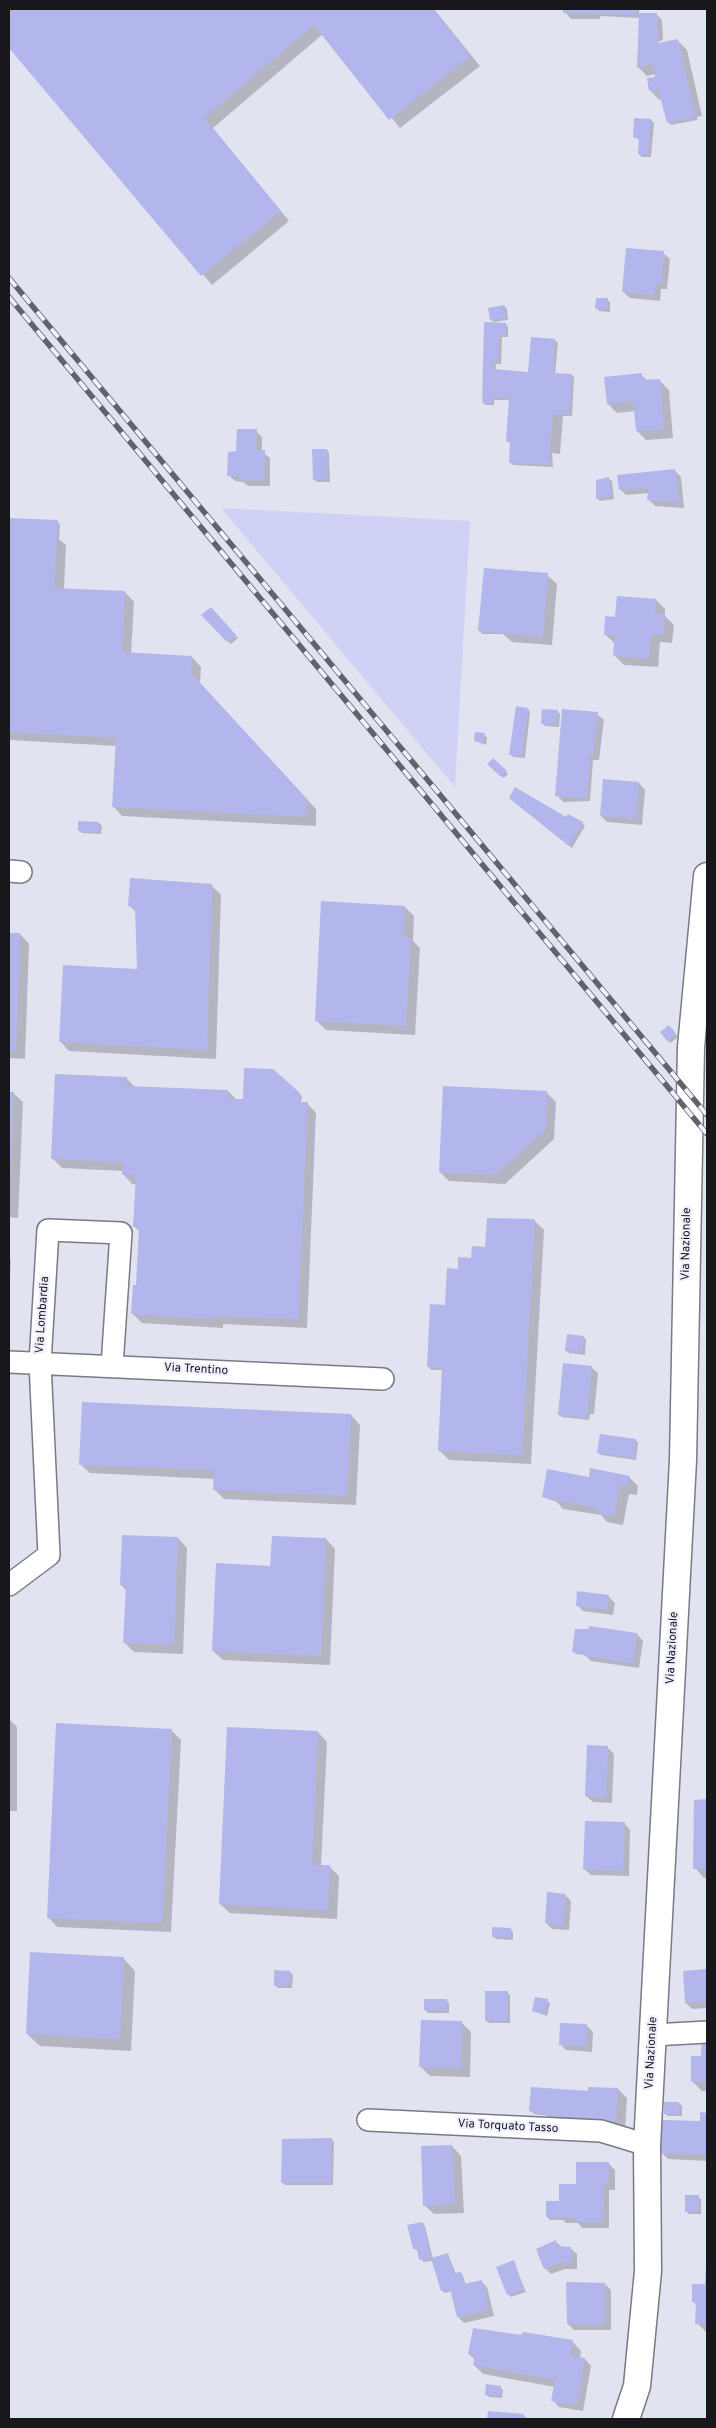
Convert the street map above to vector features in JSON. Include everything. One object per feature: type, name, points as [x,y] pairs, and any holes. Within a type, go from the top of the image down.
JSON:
[{"type":"street","name":"Via Nazionale","points":[[626,2419],[637,2386],[648,2271],[647,2145],[683,1460],[691,1047],[707,876]]},
{"type":"street","name":"Via Lombardia","points":[[9,1585],[49,1555],[40,1363],[48,1230],[121,1233],[112,1366]]},
{"type":"street","name":"Via Trentino","points":[[9,1362],[383,1378]]},
{"type":"street","points":[[652,2035],[707,2032]]},
{"type":"street","name":"Via Torquato Tasso","points":[[368,2120],[600,2131],[647,2145]]},
{"type":"shaded area","points":[[221,508],[470,521],[455,787]]},
{"type":"building","points":[[9,9],[434,9],[471,56],[389,120],[314,25],[204,118],[281,211],[201,276],[9,48]]},
{"type":"building","points":[[563,9],[637,9],[637,15],[563,13]]},
{"type":"building","points":[[639,13],[657,13],[658,43],[678,39],[695,117],[667,123],[658,89],[649,91],[647,78],[655,77],[652,64],[637,68]]},
{"type":"building","points":[[634,118],[651,119],[648,155],[638,154],[639,138],[633,137]]},
{"type":"building","points":[[626,248],[664,251],[661,284],[655,283],[654,295],[622,292]]},
{"type":"building","points":[[596,298],[608,298],[607,309],[595,309]]},
{"type":"building","points":[[504,305],[506,318],[490,320],[488,308]]},
{"type":"building","points":[[484,322],[506,323],[506,335],[499,335],[498,362],[493,362],[493,369],[528,372],[531,337],[555,339],[553,373],[572,374],[569,414],[553,414],[549,457],[552,465],[509,463],[510,442],[506,441],[509,398],[492,397],[492,403],[482,403]]},
{"type":"building","points":[[642,373],[642,380],[660,379],[664,429],[636,431],[633,401],[607,404],[604,377]]},
{"type":"building","points":[[237,429],[257,429],[256,450],[265,450],[264,481],[240,480],[241,476],[227,476],[228,452],[236,451]]},
{"type":"building","points":[[312,449],[327,449],[327,480],[313,480]]},
{"type":"building","points":[[675,469],[679,502],[647,500],[649,487],[619,490],[617,475]]},
{"type":"building","points":[[609,477],[612,496],[596,499],[596,480]]},
{"type":"building","points":[[9,518],[58,520],[54,588],[125,591],[122,652],[192,656],[191,673],[307,799],[307,817],[112,807],[116,738],[9,732]]},
{"type":"building","points":[[484,568],[548,573],[543,637],[478,631]]},
{"type":"building","points":[[617,596],[656,599],[655,613],[665,614],[663,635],[651,634],[649,659],[613,656],[615,635],[604,635],[605,616],[615,617]]},
{"type":"building","points":[[211,607],[236,635],[227,642],[201,615]]},
{"type":"building","points":[[516,706],[528,708],[522,756],[509,755]]},
{"type":"building","points":[[542,709],[558,710],[556,725],[541,724]]},
{"type":"building","points":[[562,709],[598,712],[593,755],[590,754],[587,798],[555,796]]},
{"type":"building","points":[[475,732],[485,733],[483,743],[474,741]]},
{"type":"building","points":[[493,758],[507,771],[501,777],[487,764]]},
{"type":"building","points":[[603,779],[639,782],[636,819],[600,816]]},
{"type":"building","points":[[515,787],[566,817],[568,814],[583,822],[569,846],[509,798]]},
{"type":"building","points":[[78,821],[99,822],[99,832],[78,831]]},
{"type":"building","points":[[130,878],[212,884],[207,1050],[59,1042],[63,965],[137,969],[135,907],[128,906]]},
{"type":"building","points":[[321,901],[405,906],[403,937],[411,938],[406,1026],[315,1021]]},
{"type":"building","points":[[9,933],[20,933],[16,1050],[9,1050]]},
{"type":"building","points":[[669,1025],[676,1034],[667,1041],[660,1032]]},
{"type":"building","points":[[244,1068],[273,1069],[299,1092],[299,1102],[308,1102],[298,1319],[214,1316],[214,1319],[131,1314],[133,1285],[136,1285],[139,1227],[133,1227],[136,1175],[122,1175],[122,1162],[51,1159],[55,1074],[127,1077],[126,1086],[228,1090],[228,1099],[243,1099]]},
{"type":"building","points":[[443,1086],[547,1091],[546,1130],[495,1175],[439,1172]]},
{"type":"building","points":[[9,1092],[14,1092],[10,1175],[9,1175]]},
{"type":"building","points":[[487,1218],[535,1219],[522,1455],[438,1451],[442,1368],[427,1367],[430,1304],[445,1305],[447,1268],[458,1269],[458,1257],[471,1258],[472,1246],[485,1247]]},
{"type":"building","points":[[567,1334],[584,1336],[582,1352],[565,1351]]},
{"type":"building","points":[[563,1363],[592,1366],[587,1418],[558,1415]]},
{"type":"building","points":[[82,1402],[351,1414],[347,1496],[213,1490],[214,1470],[79,1465]]},
{"type":"building","points":[[600,1434],[636,1439],[634,1458],[597,1453]]},
{"type":"building","points":[[590,1468],[630,1476],[628,1487],[620,1485],[614,1516],[597,1513],[598,1508],[542,1497],[547,1469],[589,1477]]},
{"type":"building","points":[[122,1535],[178,1537],[174,1645],[123,1643],[126,1586],[120,1585]]},
{"type":"building","points":[[272,1536],[326,1538],[321,1656],[212,1651],[216,1563],[270,1566]]},
{"type":"building","points":[[577,1591],[609,1595],[607,1610],[576,1606]]},
{"type":"building","points":[[589,1626],[637,1633],[633,1663],[584,1656],[584,1653],[572,1652],[575,1629],[589,1629]]},
{"type":"building","points":[[56,1723],[172,1729],[162,1923],[47,1918]]},
{"type":"building","points":[[227,1727],[318,1731],[312,1865],[330,1865],[328,1910],[219,1904]]},
{"type":"building","points":[[587,1745],[608,1746],[606,1798],[585,1796]]},
{"type":"building","points":[[707,1799],[707,1868],[693,1869],[694,1800]]},
{"type":"building","points":[[585,1821],[625,1822],[623,1871],[583,1869]]},
{"type":"building","points":[[547,1892],[566,1894],[563,1925],[545,1923]]},
{"type":"building","points":[[492,1927],[511,1928],[511,1937],[492,1937]]},
{"type":"building","points":[[30,1952],[124,1957],[120,2039],[26,2034]]},
{"type":"building","points":[[707,1969],[707,2001],[685,2003],[683,1971]]},
{"type":"building","points":[[274,1970],[290,1971],[290,1986],[274,1986]]},
{"type":"building","points":[[485,1991],[508,1991],[508,2021],[485,2021]]},
{"type":"building","points":[[535,1997],[548,1999],[545,2014],[532,2011]]},
{"type":"building","points":[[424,1999],[447,1999],[447,2011],[424,2010]]},
{"type":"building","points":[[421,2020],[462,2021],[461,2068],[419,2067]]},
{"type":"building","points":[[560,2023],[587,2024],[586,2046],[559,2045]]},
{"type":"building","points":[[702,2027],[707,2027],[707,2082],[691,2082],[691,2056],[701,2056]]},
{"type":"building","points":[[531,2087],[588,2091],[588,2087],[618,2088],[616,2121],[545,2115],[529,2111]]},
{"type":"building","points":[[664,2102],[679,2102],[680,2114],[664,2114]]},
{"type":"building","points":[[700,2112],[707,2113],[707,2155],[660,2153],[662,2120],[700,2121]]},
{"type":"building","points":[[332,2138],[331,2183],[281,2183],[282,2139]]},
{"type":"building","points":[[452,2145],[455,2204],[423,2206],[421,2146]]},
{"type":"building","points":[[576,2162],[609,2162],[609,2184],[604,2184],[603,2222],[575,2222],[575,2218],[546,2217],[546,2201],[559,2201],[559,2184],[576,2184]]},
{"type":"building","points":[[685,2195],[699,2195],[699,2212],[685,2212]]},
{"type":"building","points":[[423,2222],[431,2258],[419,2260],[417,2249],[413,2249],[407,2225]]},
{"type":"building","points":[[556,2240],[557,2246],[571,2247],[571,2263],[559,2263],[544,2269],[536,2249]]},
{"type":"building","points":[[448,2253],[454,2273],[461,2272],[464,2284],[482,2280],[489,2310],[457,2317],[450,2289],[441,2291],[431,2258]]},
{"type":"building","points":[[514,2260],[524,2289],[507,2295],[496,2267]]},
{"type":"building","points":[[706,2265],[707,2324],[695,2324],[696,2302],[692,2302],[692,2284],[705,2284]]},
{"type":"building","points":[[566,2282],[605,2283],[605,2324],[567,2324]]},
{"type":"building","points":[[473,2328],[521,2335],[523,2332],[573,2340],[570,2356],[585,2358],[577,2405],[551,2401],[555,2380],[473,2365],[475,2355],[468,2354]]},
{"type":"building","points":[[486,2384],[501,2386],[500,2396],[485,2395]]},
{"type":"building","points":[[488,2411],[524,2414],[523,2419],[487,2419]]},
{"type":"railway","points":[[9,278],[707,1115]]},
{"type":"railway","points":[[9,297],[707,1134]]}]
